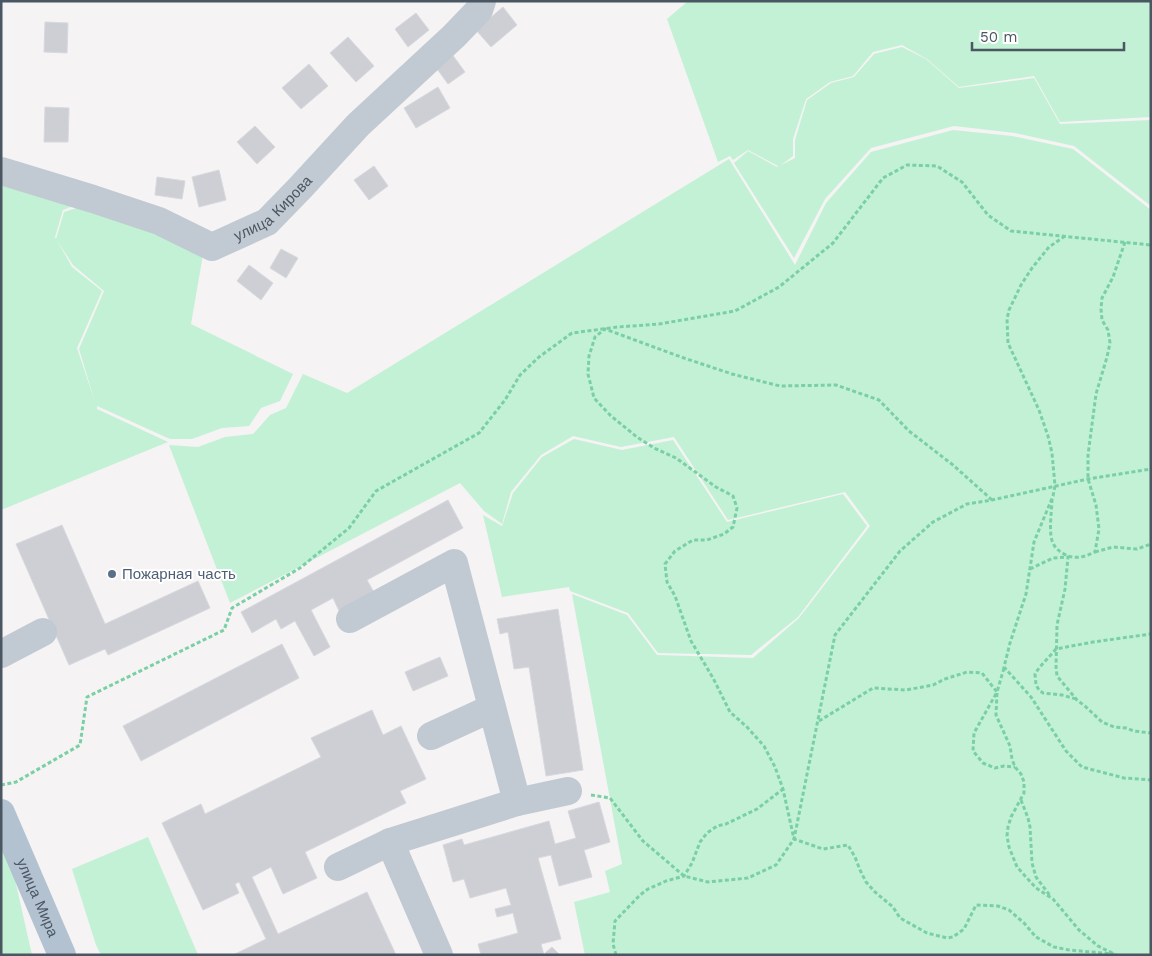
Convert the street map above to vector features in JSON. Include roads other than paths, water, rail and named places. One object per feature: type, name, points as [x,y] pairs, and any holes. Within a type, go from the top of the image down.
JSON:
[{"type":"main road","name":"улица Мира","points":[[1,813],[62,955]]},
{"type":"street","name":"улица Кирова","points":[[1,171],[160,222],[212,247],[267,222],[358,125],[473,17],[479,10],[482,1]]},
{"type":"street","points":[[350,619],[454,563],[517,802]]},
{"type":"street","points":[[1,654],[44,632]]},
{"type":"street","points":[[431,736],[492,708]]},
{"type":"street","points":[[338,867],[390,842],[517,802],[568,791]]},
{"type":"street","points":[[390,842],[439,955]]},
{"type":"place","name":"Пожарная часть","points":[[112,574]]}]
